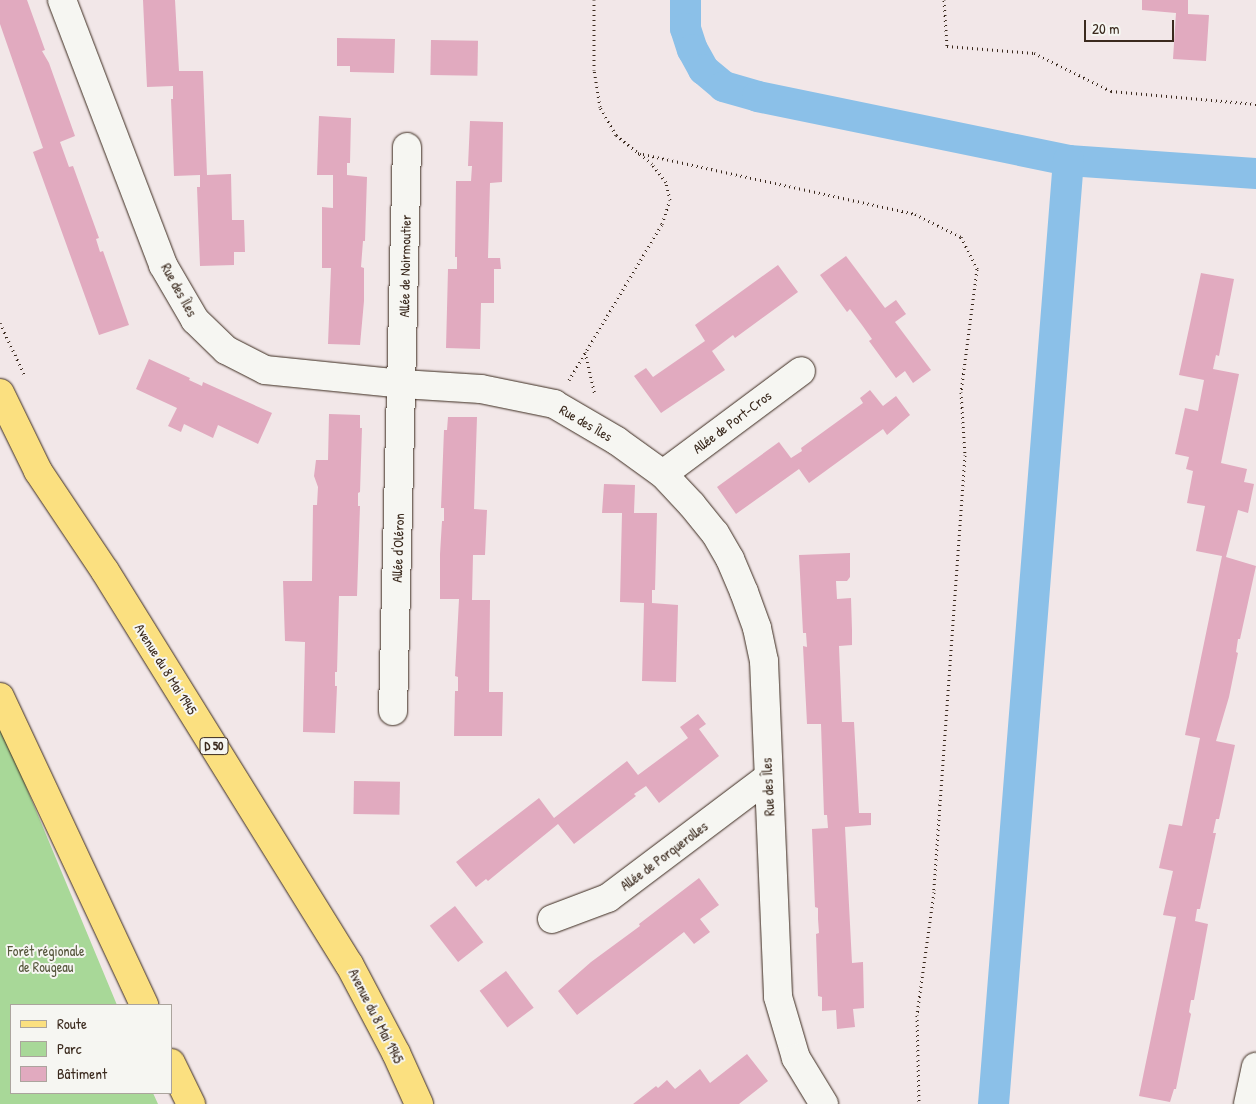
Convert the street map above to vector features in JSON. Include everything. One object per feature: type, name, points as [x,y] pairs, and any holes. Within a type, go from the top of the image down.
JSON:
[{"type":"main road","name":"Avenue du 8 Mai 1945","points":[[0,393],[38,471],[105,571],[349,964],[396,1053],[419,1104]]},
{"type":"main road","points":[[0,697],[144,1004]]},
{"type":"main road","points":[[172,1065],[191,1104]]},
{"type":"street","name":"Rue des Îles","points":[[62,0],[163,264],[195,320],[226,350],[265,370],[402,384],[481,389],[554,404],[617,440],[663,474],[692,505],[720,542],[730,559],[756,628],[764,661],[778,997],[796,1058],[814,1101]]},
{"type":"street","name":"Allée de Noirmoutier","points":[[402,384],[407,147]]},
{"type":"street","name":"Allée de Port-Cros","points":[[663,474],[801,371]]},
{"type":"street","name":"Allée d'Oléron","points":[[393,711],[402,384]]},
{"type":"street","name":"Allée de Porquerolles","points":[[552,919],[608,898],[768,778]]},
{"type":"street","points":[[1248,1104],[1256,1067]]},
{"type":"path","points":[[554,404],[662,224],[670,200],[666,182],[652,164],[616,135],[600,107],[594,70],[594,0]]},
{"type":"path","points":[[944,0],[947,46],[1034,53],[1111,90],[1256,104]]},
{"type":"path","points":[[638,153],[915,214],[961,238],[977,269],[961,392],[965,455],[934,892],[917,1015],[919,1104]]},
{"type":"green space","name":"Forêt régionale de Rougeau","points":[[0,724],[117,1004],[10,1004],[10,1094],[153,1094],[158,1104],[0,1104]]},
{"type":"building","points":[[0,0],[27,0],[45,50],[42,51],[49,63],[75,136],[60,142],[69,167],[73,166],[99,238],[96,239],[100,252],[103,251],[129,325],[99,335],[33,152],[43,148],[0,24]]},
{"type":"building","points":[[143,0],[175,0],[179,71],[203,71],[207,175],[231,174],[232,220],[244,220],[245,252],[234,252],[234,265],[200,266],[197,187],[200,187],[200,175],[174,176],[171,99],[173,99],[173,86],[147,87]]},
{"type":"building","points":[[1142,0],[1188,0],[1188,14],[1209,15],[1206,61],[1173,59],[1176,13],[1142,10]]},
{"type":"building","points":[[337,38],[395,39],[394,73],[350,72],[350,66],[337,66]]},
{"type":"building","points":[[431,40],[478,41],[477,76],[430,75]]},
{"type":"building","points":[[319,116],[351,118],[350,163],[347,163],[347,175],[367,177],[365,241],[363,241],[361,267],[364,268],[364,301],[360,345],[328,344],[331,268],[322,268],[322,207],[333,208],[333,175],[317,175]]},
{"type":"building","points":[[470,121],[503,122],[502,182],[490,183],[488,258],[500,258],[501,269],[494,269],[494,303],[481,303],[480,349],[446,348],[448,269],[457,269],[457,257],[455,257],[456,181],[471,181],[472,166],[468,166]]},
{"type":"building","points":[[846,256],[885,308],[896,300],[906,314],[895,322],[931,370],[913,383],[905,371],[896,378],[869,341],[872,339],[862,325],[850,309],[847,312],[820,275]]},
{"type":"building","points":[[778,265],[798,292],[735,338],[733,335],[712,351],[725,370],[661,413],[634,376],[646,368],[653,377],[705,341],[695,325]]},
{"type":"building","points":[[1201,273],[1234,279],[1219,356],[1216,355],[1213,369],[1239,374],[1221,463],[1247,469],[1244,482],[1254,484],[1248,513],[1238,510],[1226,557],[1256,566],[1240,639],[1238,639],[1236,652],[1238,653],[1229,697],[1216,741],[1235,745],[1219,819],[1216,819],[1213,833],[1216,833],[1200,909],[1197,909],[1195,921],[1208,924],[1194,1000],[1191,1000],[1189,1012],[1191,1014],[1176,1089],[1174,1089],[1170,1102],[1139,1096],[1176,917],[1163,915],[1173,871],[1159,868],[1169,824],[1182,826],[1200,738],[1185,735],[1222,556],[1196,551],[1205,506],[1187,503],[1193,471],[1186,469],[1189,457],[1175,454],[1185,408],[1198,411],[1204,380],[1179,375]]},
{"type":"building","points":[[149,359],[190,378],[189,380],[202,386],[203,382],[272,413],[258,444],[218,425],[213,438],[184,424],[181,432],[168,426],[177,408],[136,389]]},
{"type":"building","points":[[870,390],[883,406],[896,396],[910,415],[887,435],[883,429],[809,483],[799,469],[736,514],[717,487],[779,442],[791,458],[802,451],[801,448],[863,403],[860,398]]},
{"type":"building","points":[[329,414],[360,415],[360,428],[362,428],[360,492],[358,493],[358,506],[360,506],[357,596],[339,596],[337,672],[335,672],[335,686],[337,686],[335,733],[303,732],[305,642],[285,641],[283,581],[312,581],[313,505],[317,505],[318,487],[314,476],[316,460],[328,460]]},
{"type":"building","points":[[448,417],[477,417],[474,509],[487,510],[485,555],[473,555],[472,600],[490,600],[489,692],[503,692],[502,736],[454,736],[455,691],[458,691],[458,677],[455,676],[459,599],[440,599],[440,554],[442,521],[444,521],[444,508],[441,508],[444,430],[447,430]]},
{"type":"building","points":[[604,484],[635,485],[634,513],[657,513],[655,590],[652,590],[652,603],[678,605],[676,682],[642,681],[644,603],[620,602],[622,513],[602,513]]},
{"type":"building","points":[[850,553],[850,577],[847,581],[836,581],[837,599],[851,598],[852,645],[839,646],[842,722],[854,722],[859,813],[871,813],[871,825],[845,827],[852,963],[863,962],[864,1008],[853,1009],[855,1027],[837,1029],[836,1010],[822,1011],[822,997],[818,996],[816,934],[819,933],[818,908],[815,907],[812,829],[828,828],[827,815],[824,815],[821,724],[807,724],[803,646],[807,647],[806,633],[803,633],[799,555]]},
{"type":"building","points":[[698,714],[706,724],[699,729],[719,756],[659,803],[646,786],[634,794],[636,796],[574,844],[558,824],[488,881],[486,879],[476,887],[456,862],[539,798],[554,818],[627,761],[638,775],[688,738],[680,727]]},
{"type":"building","points":[[354,781],[400,782],[399,815],[353,814]]},
{"type":"building","points":[[699,878],[719,905],[700,919],[710,932],[694,944],[684,932],[577,1015],[558,991],[591,962],[640,926],[639,924]]},
{"type":"building","points":[[455,906],[483,942],[458,962],[430,926]]},
{"type":"building","points":[[506,971],[534,1008],[507,1028],[480,991]]},
{"type":"building","points":[[747,1054],[768,1081],[739,1104],[633,1104],[667,1080],[675,1089],[700,1069],[710,1083]]},
{"type":"waterway","points":[[685,0],[685,28],[692,49],[703,69],[723,86],[757,96],[1068,160],[1256,173]]},
{"type":"waterway","points":[[993,1104],[1068,160]]}]
